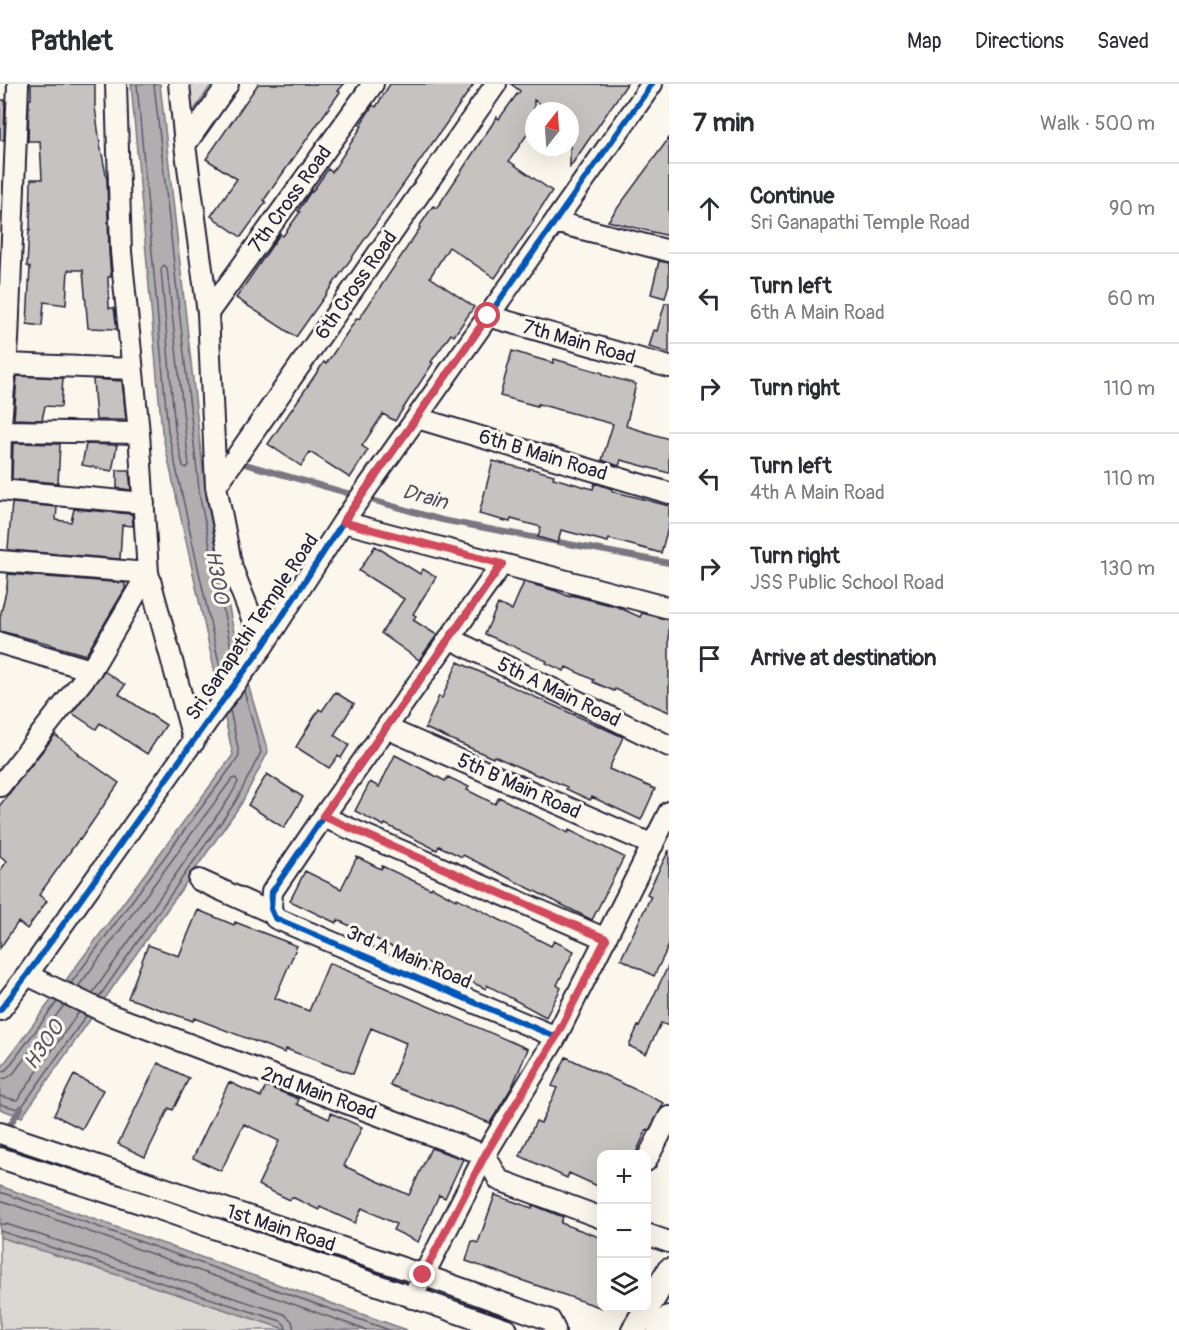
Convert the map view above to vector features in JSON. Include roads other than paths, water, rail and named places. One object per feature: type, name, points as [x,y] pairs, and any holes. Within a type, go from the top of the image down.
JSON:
[{"type":"main road","points":[[634,1330],[669,1271]]},
{"type":"main road","points":[[660,1330],[669,1318]]},
{"type":"street","points":[[116,84],[121,252],[139,433],[148,573],[194,742]]},
{"type":"street","points":[[179,84],[208,313],[216,486],[232,568],[259,652]]},
{"type":"street","points":[[185,145],[228,84]]},
{"type":"street","name":"7th Cross Road","points":[[208,313],[373,84]]},
{"type":"street","name":"6th Cross Road","points":[[216,486],[496,84]]},
{"type":"street","name":"Sri Ganapathi Temple Road","points":[[0,1010],[259,652],[343,522],[652,84]]},
{"type":"street","points":[[12,89],[5,254],[4,340],[7,364],[1,427],[0,490],[144,503]]},
{"type":"street","points":[[555,222],[669,251]]},
{"type":"street","name":"7th Main Road","points":[[488,316],[669,367]]},
{"type":"street","points":[[7,364],[132,369]]},
{"type":"street","name":"6th B Main Road","points":[[417,418],[669,493]]},
{"type":"street","points":[[1,427],[139,433]]},
{"type":"street","points":[[343,522],[669,608]]},
{"type":"street","points":[[0,561],[148,573]]},
{"type":"street","points":[[272,913],[272,892],[323,816],[502,564]]},
{"type":"street","points":[[0,786],[91,670],[148,573]]},
{"type":"street","name":"5th A Main Road","points":[[449,638],[669,746]]},
{"type":"street","points":[[0,643],[91,670]]},
{"type":"street","name":"5th B Main Road","points":[[386,728],[652,845]]},
{"type":"street","points":[[412,1298],[485,1155],[556,1037],[669,812]]},
{"type":"street","points":[[323,816],[606,939]]},
{"type":"street","name":"3rd A Main Road","points":[[199,880],[272,913],[275,918],[556,1037]]},
{"type":"street","name":"2nd Main Road","points":[[27,975],[111,1015],[485,1155]]},
{"type":"street","points":[[651,1151],[669,1117]]},
{"type":"street","name":"1st Main Road","points":[[0,1133],[550,1320],[555,1330]]},
{"type":"street","points":[[485,1155],[499,1180],[597,1216]]},
{"type":"street","points":[[0,1158],[156,1208],[507,1330]]},
{"type":"street","points":[[651,1236],[669,1242]]},
{"type":"water","points":[[131,84],[160,84],[206,497],[237,647],[268,752],[241,804],[22,1117],[0,1109],[0,1069],[233,755],[162,432]]},
{"type":"water","points":[[0,1186],[407,1330],[288,1330],[0,1237]]},
{"type":"waterway","name":"Drain","points":[[238,462],[442,520],[669,563]]},
{"type":"waterway","name":"H300","points":[[5,1132],[21,1108]]}]
